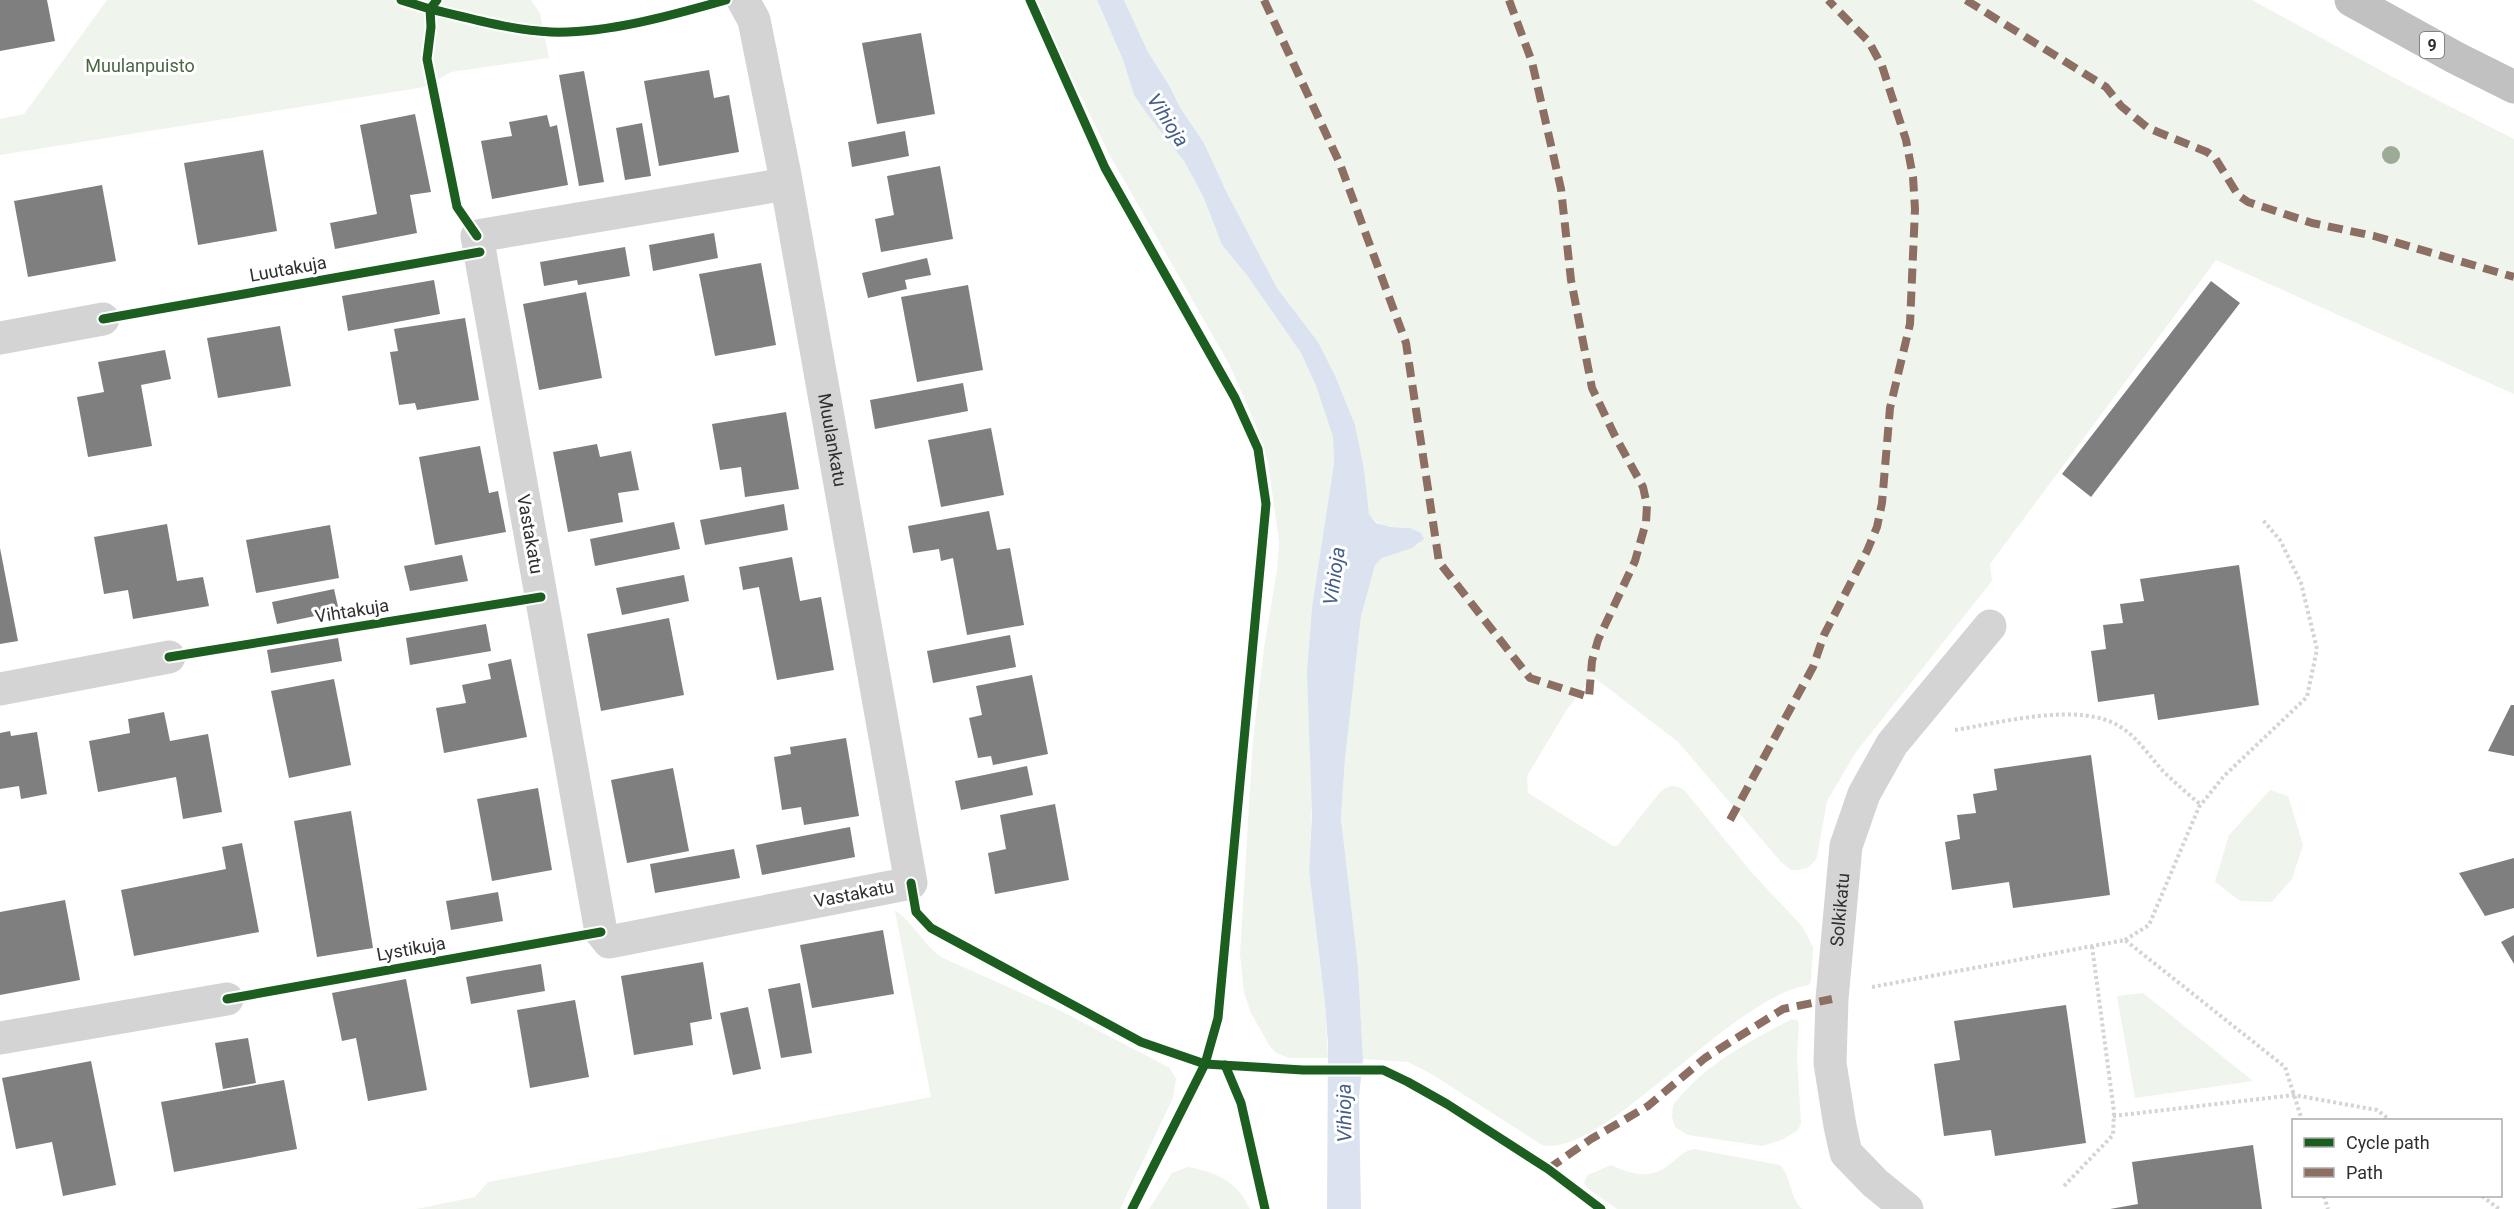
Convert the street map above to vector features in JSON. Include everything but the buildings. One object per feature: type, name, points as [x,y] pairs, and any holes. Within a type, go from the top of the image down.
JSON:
[{"type":"highway","name":"9","points":[[2351,0],[2514,87]]},
{"type":"street","name":"Muulankatu","points":[[743,0],[754,20],[786,184],[911,883]]},
{"type":"street","name":"Vastakatu","points":[[786,184],[477,236],[539,587],[601,932],[609,942],[911,883]]},
{"type":"street","points":[[0,338],[103,319]]},
{"type":"street","name":"Solkikatu","points":[[1907,1209],[1875,1184],[1846,1154],[1840,1126],[1830,1063],[1832,999],[1846,846],[1864,794],[1892,744],[1990,626]]},
{"type":"street","points":[[0,689],[169,657]]},
{"type":"street","points":[[0,1038],[227,999]]},
{"type":"path","points":[[1865,988],[2125,940],[2149,925],[2201,805],[2224,776],[2307,697],[2317,649],[2301,583],[2280,540],[2262,519]]},
{"type":"path","points":[[1951,731],[2050,716],[2094,717],[2120,726],[2136,738],[2162,770],[2201,805]]},
{"type":"path","points":[[2125,940],[2285,1066],[2302,1119]]},
{"type":"path","points":[[2064,1186],[2112,1135],[2114,1116],[2092,946]]},
{"type":"path","points":[[2114,1116],[2294,1095],[2376,1110],[2389,1119]]},
{"type":"path","points":[[2483,1197],[2499,1209]]},
{"type":"green space","name":"Muulanpuisto","points":[[107,0],[531,0],[540,13],[549,58],[451,72],[425,87],[0,155],[0,119],[24,114]]},
{"type":"green space","points":[[1034,0],[1097,0],[1123,60],[1134,95],[1184,161],[1203,196],[1222,245],[1246,274],[1301,353],[1316,386],[1333,437],[1334,464],[1323,546],[1309,871],[1325,1004],[1328,1058],[1289,1058],[1276,1053],[1269,1045],[1251,1013],[1244,993],[1240,954],[1253,739],[1279,542],[1268,462],[1255,423],[1229,364],[1109,154]]},
{"type":"green space","points":[[1124,0],[2252,0],[2402,82],[2514,139],[2514,394],[2216,260],[1990,564],[1992,581],[1856,752],[1827,801],[1817,857],[1812,864],[1803,869],[1791,870],[1781,862],[1678,742],[1595,678],[1591,678],[1566,711],[1527,776],[1528,793],[1613,846],[1618,845],[1661,791],[1668,787],[1679,787],[1685,791],[1752,873],[1802,926],[1813,947],[1811,981],[1809,985],[1778,996],[1743,1017],[1633,1103],[1598,1127],[1568,1143],[1542,1145],[1433,1075],[1408,1062],[1363,1059],[1358,966],[1341,818],[1345,759],[1361,617],[1375,565],[1382,558],[1420,544],[1410,528],[1382,524],[1369,514],[1318,342],[1277,288],[1226,191],[1204,143],[1148,52]]},
{"type":"green space","points":[[2270,790],[2288,796],[2303,845],[2292,879],[2272,902],[2240,901],[2215,882],[2229,835]]},
{"type":"green space","points":[[895,911],[941,957],[1059,1010],[1170,1068],[1176,1079],[1173,1098],[1120,1209],[416,1209],[475,1197],[488,1182],[931,1097]]},
{"type":"green space","points":[[2143,993],[2253,1081],[2135,1098],[2117,996]]},
{"type":"green space","points":[[1792,1019],[1799,1023],[1797,1056],[1801,1123],[1798,1130],[1782,1140],[1762,1146],[1688,1135],[1675,1127],[1672,1117],[1673,1105],[1698,1078],[1743,1046]]},
{"type":"green space","points":[[1694,1149],[1780,1165],[1787,1176],[1795,1200],[1803,1209],[1617,1209],[1587,1188],[1584,1182],[1588,1175],[1611,1165],[1638,1174],[1659,1171],[1685,1152]]},
{"type":"green space","points":[[1188,1167],[1217,1175],[1225,1180],[1239,1192],[1250,1209],[1149,1209],[1172,1173]]},
{"type":"water","name":"Vihioja","points":[[1097,0],[1124,0],[1148,52],[1204,143],[1226,191],[1277,288],[1318,342],[1355,425],[1364,470],[1369,514],[1376,523],[1410,528],[1421,533],[1424,539],[1412,548],[1382,558],[1375,565],[1361,617],[1345,759],[1341,818],[1358,966],[1363,1059],[1359,1097],[1361,1209],[1327,1209],[1328,1045],[1309,871],[1312,814],[1307,672],[1312,608],[1334,464],[1333,437],[1316,386],[1301,353],[1246,274],[1222,245],[1203,196],[1184,161],[1134,95],[1123,60]]},
{"type":"marked path","points":[[1264,0],[1340,164],[1406,343],[1439,562],[1530,678],[1589,697],[1592,661],[1598,640],[1635,561],[1646,522],[1647,505],[1643,487],[1592,388],[1571,280],[1561,189],[1532,62],[1509,0]]},
{"type":"marked path","points":[[1730,820],[1813,667],[1824,635],[1877,527],[1882,503],[1890,408],[1910,324],[1915,209],[1913,177],[1906,140],[1882,66],[1869,42],[1828,0]]},
{"type":"marked path","points":[[1966,0],[2106,87],[2121,106],[2148,128],[2207,152],[2215,158],[2238,195],[2248,202],[2312,223],[2374,236],[2514,277]]},
{"type":"marked path","points":[[1548,1169],[1591,1139],[1648,1106],[1705,1058],[1783,1009],[1832,999]]},
{"type":"cycle path","points":[[401,0],[430,9],[431,27],[427,59],[457,207],[477,236]]},
{"type":"cycle path","points":[[437,0],[430,9],[505,26],[551,32],[617,27],[726,0]]},
{"type":"cycle path","points":[[1030,0],[1105,168],[1235,398],[1258,449],[1266,504],[1218,1018],[1205,1064],[1132,1209]]},
{"type":"cycle path","name":"Luutakuja","points":[[103,319],[480,252]]},
{"type":"cycle path","name":"Vihtakuja","points":[[169,657],[541,597]]},
{"type":"cycle path","points":[[911,883],[916,912],[931,928],[1141,1042],[1205,1064],[1303,1070],[1383,1070],[1447,1104],[1548,1169],[1601,1209]]},
{"type":"cycle path","name":"Lystikuja","points":[[227,999],[601,932]]},
{"type":"cycle path","points":[[1225,1065],[1241,1103],[1265,1209]]}]
